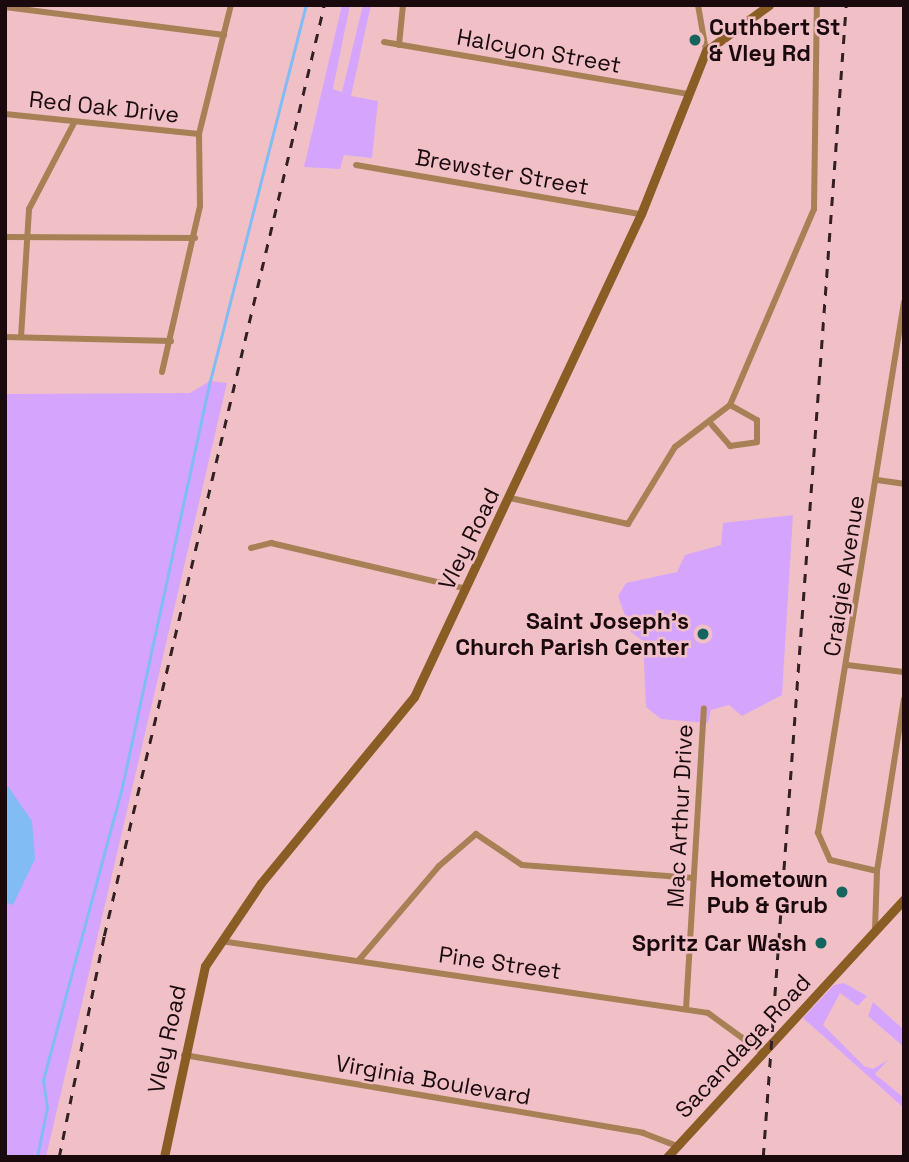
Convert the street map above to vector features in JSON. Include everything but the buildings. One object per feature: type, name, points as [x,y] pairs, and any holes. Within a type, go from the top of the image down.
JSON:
[{"type":"street","points":[[100,16],[101,5]]},
{"type":"street","points":[[162,372],[195,238],[202,181],[199,134],[231,5]]},
{"type":"street","points":[[399,45],[403,5]]},
{"type":"street","points":[[698,5],[706,51],[769,5]]},
{"type":"street","points":[[510,499],[620,524],[634,520],[675,447],[712,425],[730,405],[814,209],[817,5]]},
{"type":"street","points":[[5,7],[100,16],[224,35]]},
{"type":"street","name":"Halcyon Street","points":[[384,42],[688,94]]},
{"type":"street","name":"Vley Road","points":[[164,1157],[194,994],[219,941],[414,697],[510,499],[641,214],[706,51]]},
{"type":"street","name":"Red Oak Drive","points":[[5,114],[199,134]]},
{"type":"street","points":[[21,337],[25,238],[34,194],[74,123]]},
{"type":"street","name":"Brewster Street","points":[[356,165],[641,214]]},
{"type":"street","points":[[5,237],[195,238]]},
{"type":"street","name":"Craigie Avenue","points":[[877,871],[823,854],[818,833],[904,302]]},
{"type":"street","points":[[5,337],[171,341]]},
{"type":"street","points":[[712,425],[730,446],[757,442],[757,420],[730,405]]},
{"type":"street","points":[[877,480],[904,484]]},
{"type":"street","points":[[251,548],[271,543],[467,589]]},
{"type":"street","points":[[847,665],[904,673]]},
{"type":"street","points":[[876,929],[877,871],[904,699]]},
{"type":"street","name":"Mac Arthur Drive","points":[[686,1009],[704,709]]},
{"type":"street","points":[[359,960],[439,866],[476,834],[530,867],[694,878]]},
{"type":"street","name":"Sacandaga Road","points":[[667,1157],[904,899]]},
{"type":"street","name":"Pine Street","points":[[219,941],[686,1009],[730,1025],[763,1053]]},
{"type":"street","name":"Virginia Boulevard","points":[[182,1055],[643,1133],[677,1146]]},
{"type":"shaded area","points":[[342,5],[350,5],[333,89],[342,92],[363,5],[371,5],[351,96],[378,101],[372,158],[344,155],[340,169],[304,167]]},
{"type":"shaded area","points":[[210,381],[227,383],[46,1157],[5,1157],[5,394],[190,393]]},
{"type":"shaded area","points":[[793,515],[782,695],[742,716],[729,705],[711,710],[708,723],[661,719],[646,707],[643,641],[631,632],[618,596],[626,583],[677,572],[685,555],[721,545],[723,523]]},
{"type":"shaded area","points":[[844,983],[867,996],[858,1006],[840,993],[823,1025],[864,1066],[873,1069],[888,1060],[875,1074],[904,1098],[904,1108],[803,1018],[834,985]]},
{"type":"shaded area","points":[[873,1002],[904,1030],[904,1047],[868,1016]]},
{"type":"water","points":[[5,782],[32,821],[35,859],[13,905],[5,902]]},
{"type":"waterway","points":[[37,1157],[47,1108],[43,1080],[122,787],[210,381],[306,5]]},
{"type":"railway","points":[[59,1157],[104,936],[324,5]]},
{"type":"railway","points":[[763,1157],[846,5]]},
{"type":"place","name":"Cuthbert St & Vley Rd","points":[[695,40]]},
{"type":"place","name":"Saint Joseph's Church Parish Center","points":[[703,634]]},
{"type":"place","name":"Hometown Pub & Grub","points":[[842,892]]},
{"type":"place","name":"Spritz Car Wash","points":[[821,943]]}]
